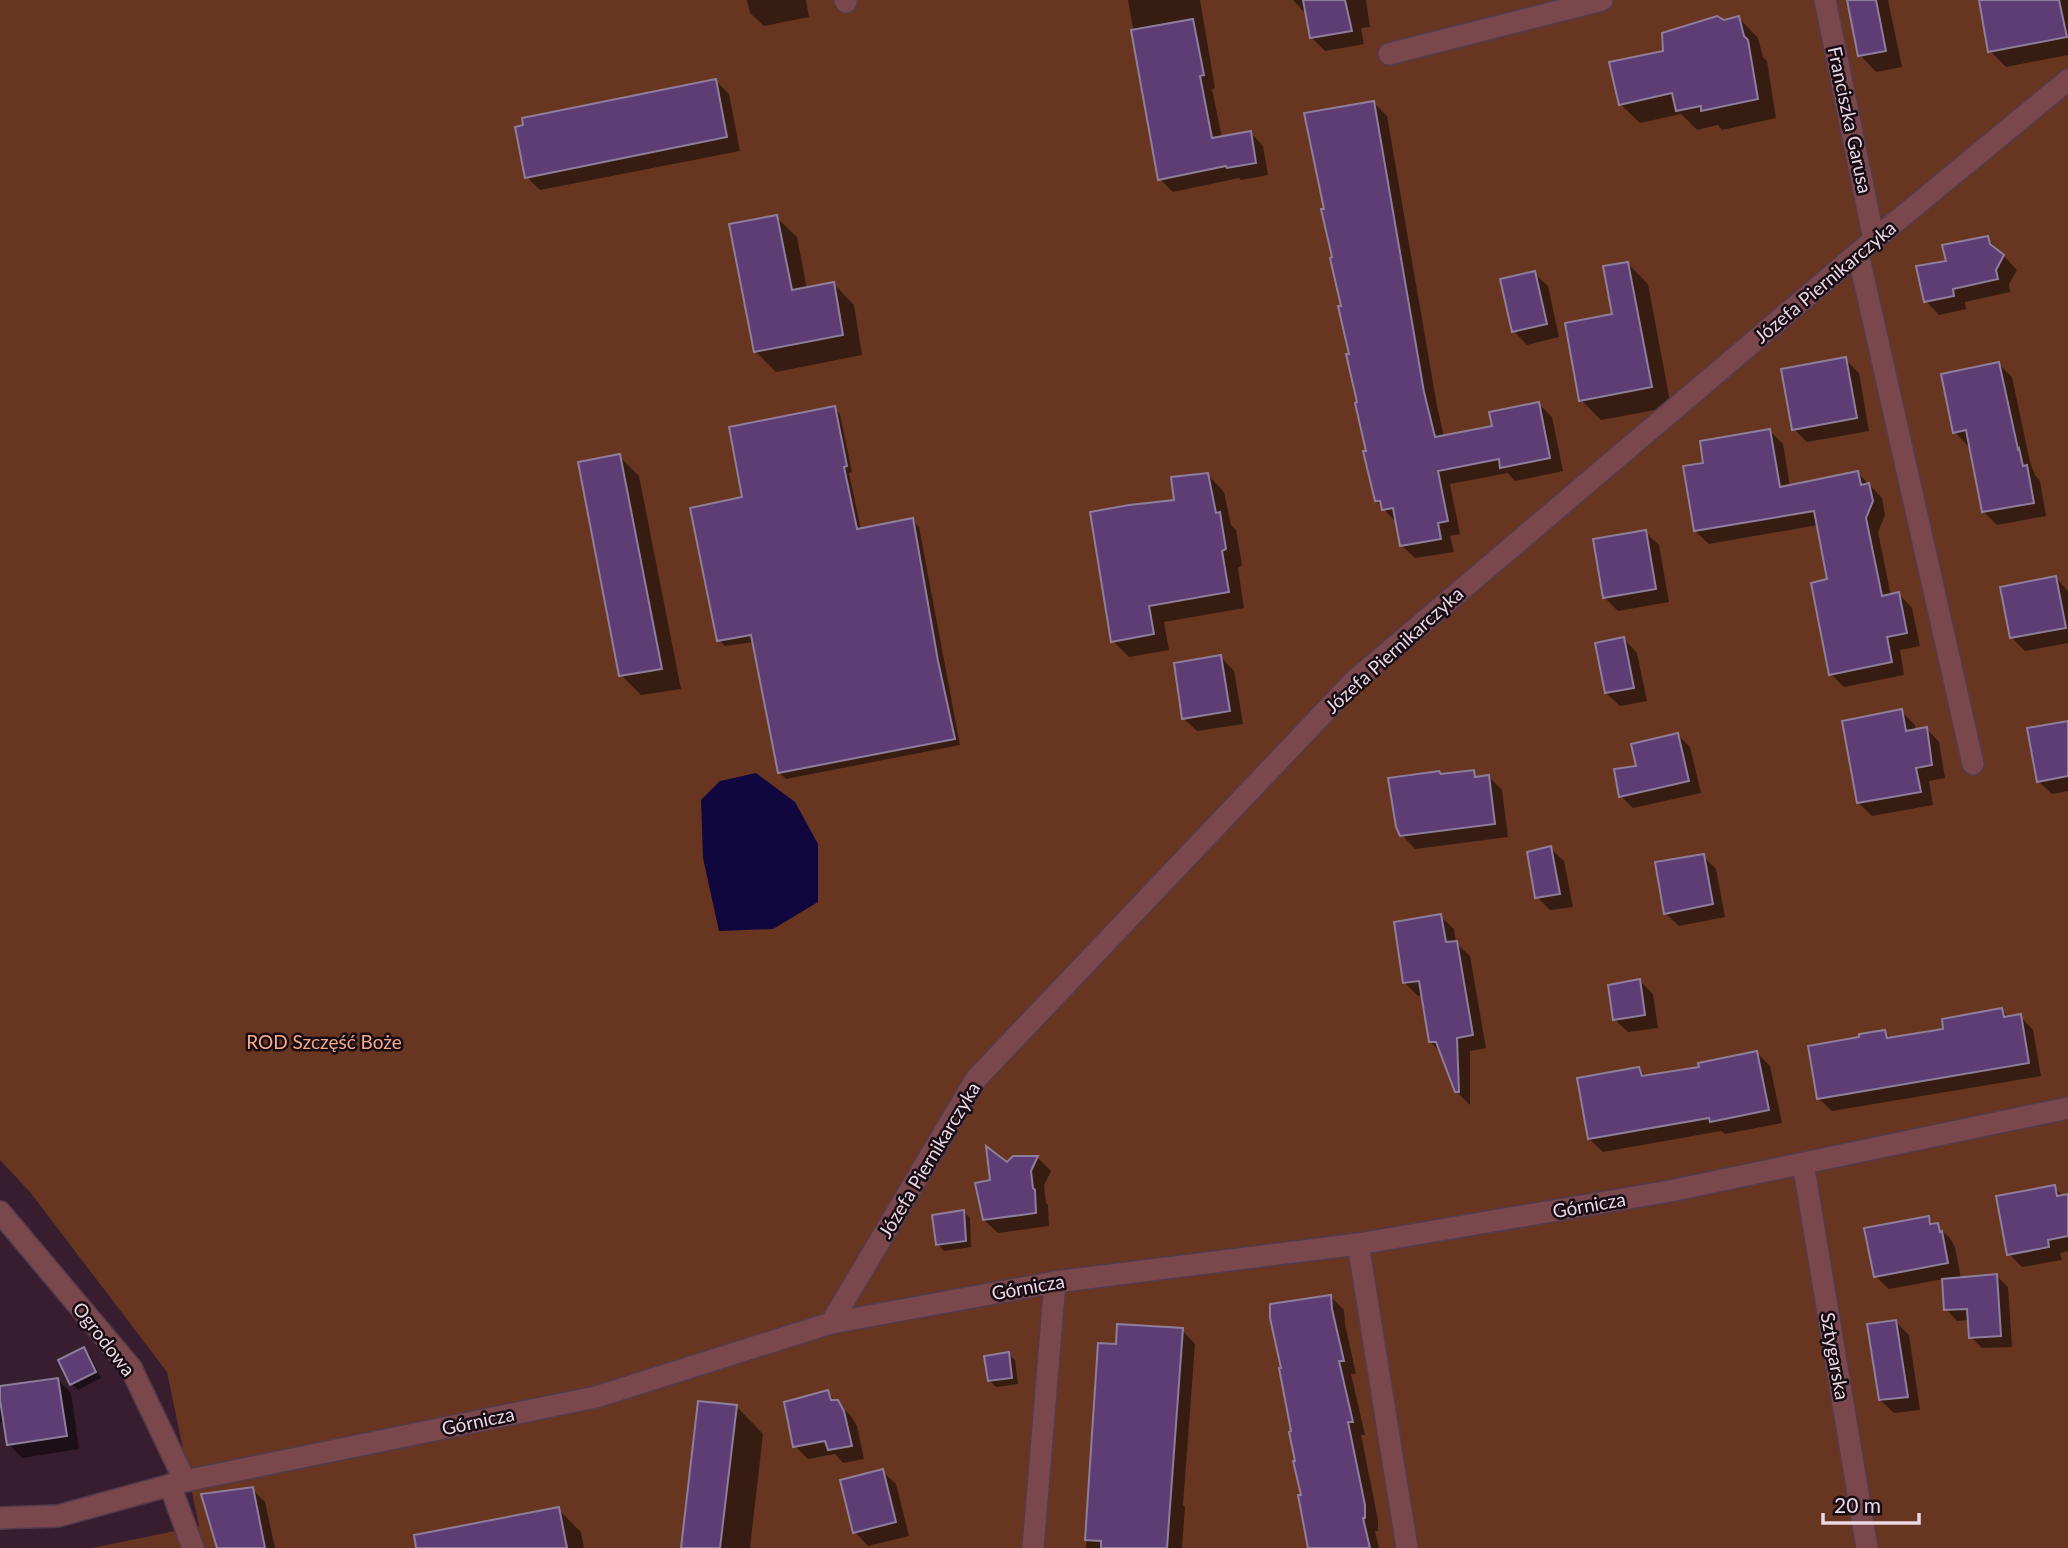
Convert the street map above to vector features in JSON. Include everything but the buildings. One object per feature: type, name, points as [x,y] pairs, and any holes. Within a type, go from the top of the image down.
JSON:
[{"type":"street","name":"Franciszka Garusa","points":[[1825,0],[1866,247],[1973,764]]},
{"type":"street","points":[[1389,54],[1591,1]]},
{"type":"street","name":"Józefa Piernikarczyka","points":[[831,1322],[976,1079],[1344,691],[1866,247],[2068,80]]},
{"type":"street","name":"Górnicza","points":[[0,1518],[58,1516],[177,1483],[596,1397],[831,1322],[1055,1282],[1358,1244],[1670,1191],[2068,1108]]},
{"type":"street","name":"Sztygarska","points":[[1802,1163],[1867,1548]]},
{"type":"street","name":"Ogrodowa","points":[[0,1212],[131,1368],[177,1483],[193,1548]]},
{"type":"street","points":[[1358,1244],[1407,1548]]},
{"type":"street","points":[[1033,1548],[1055,1282]]},
{"type":"green space","name":"ROD Szczęść Boże","points":[[0,0],[2068,0],[2068,1548],[92,1548],[199,1526],[167,1372],[30,1192],[0,1160]]},
{"type":"shaded area","points":[[756,773],[795,802],[818,844],[818,902],[773,929],[719,931],[703,858],[701,800],[720,781]]}]
